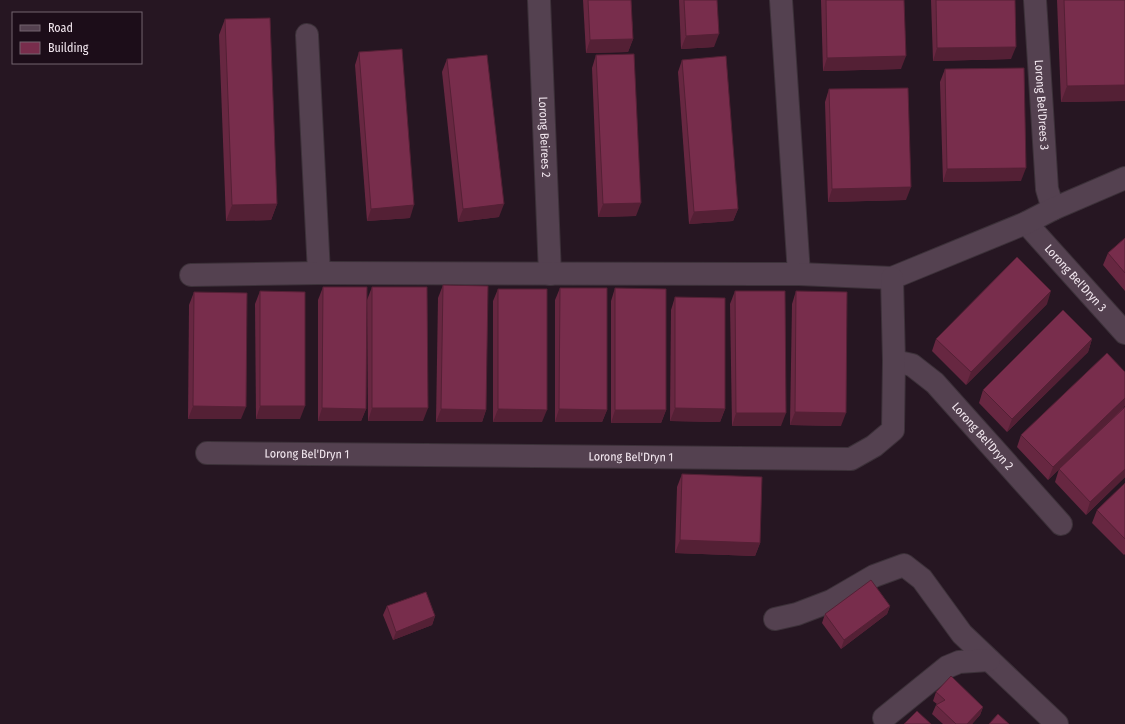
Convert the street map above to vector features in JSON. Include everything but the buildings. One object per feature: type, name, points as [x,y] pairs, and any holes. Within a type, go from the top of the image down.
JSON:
[{"type":"street","name":"Lorong Beirees 2","points":[[539,0],[550,274]]},
{"type":"street","points":[[780,0],[799,274]]},
{"type":"street","name":"Lorong Bel'Drees 3","points":[[1035,0],[1047,189],[1053,209]]},
{"type":"street","points":[[307,35],[319,273]]},
{"type":"street","points":[[191,275],[319,273],[799,274],[892,278],[1026,223],[1053,209],[1125,178]]},
{"type":"street","name":"Lorong Bel'Dryn 3","points":[[1026,223],[1125,333]]},
{"type":"street","name":"Lorong Bel'Dryn 1","points":[[207,453],[851,459],[874,446],[893,430],[894,361],[892,278]]},
{"type":"street","name":"Lorong Bel'Dryn 2","points":[[894,361],[912,365],[935,383],[1062,524]]},
{"type":"street","points":[[775,619],[797,614],[831,601],[874,576],[904,565],[922,579],[962,634],[1057,724]]},
{"type":"street","points":[[884,718],[947,667],[959,662],[990,660]]}]
